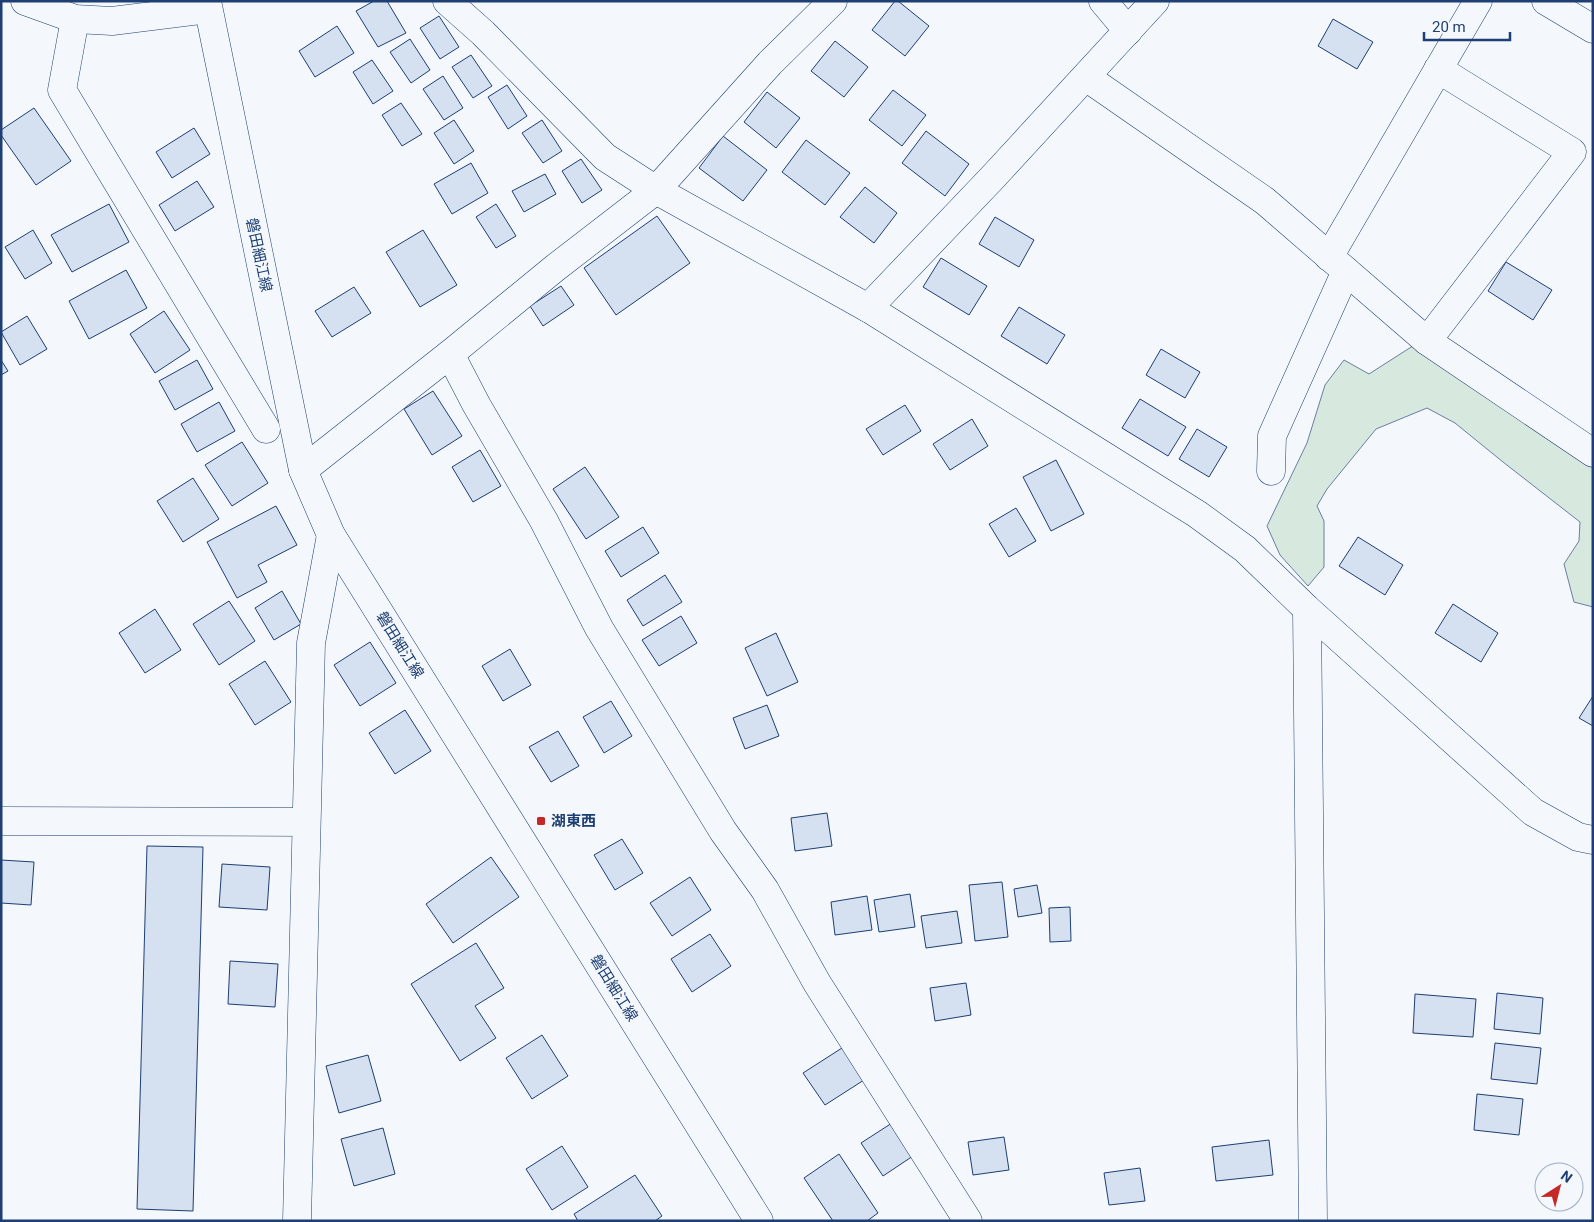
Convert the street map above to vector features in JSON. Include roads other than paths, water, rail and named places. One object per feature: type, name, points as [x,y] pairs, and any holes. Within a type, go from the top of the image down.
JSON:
[{"type":"street","points":[[25,1],[75,19],[112,21],[161,16],[208,5]]},
{"type":"street","points":[[447,1],[483,33],[605,157],[656,190],[868,308],[1197,514],[1245,549],[1307,609],[1533,812],[1578,837],[1593,840]]},
{"type":"street","points":[[303,470],[450,354],[554,268],[656,190],[770,63],[833,1]]},
{"type":"street","points":[[1103,1],[1128,31]]},
{"type":"street","points":[[868,308],[993,177],[1155,1]]},
{"type":"street","points":[[1271,471],[1272,436],[1337,264],[1438,69],[1478,1]]},
{"type":"street","points":[[1546,1],[1593,29]]},
{"type":"street","name":"磐田細江線","points":[[208,5],[303,470],[331,535],[759,1221]]},
{"type":"street","points":[[75,19],[62,90],[266,429]]},
{"type":"street","points":[[1427,341],[1572,152],[1438,69]]},
{"type":"street","points":[[1086,77],[1265,201],[1427,341],[1593,453]]},
{"type":"street","points":[[450,354],[476,404],[544,521],[599,628],[723,832],[765,890],[817,983],[968,1221]]},
{"type":"street","points":[[297,1221],[311,643],[331,535]]},
{"type":"street","points":[[1307,609],[1313,1221]]},
{"type":"street","points":[[1,821],[306,822]]},
{"type":"place","name":"湖東西","points":[[541,821]]}]
